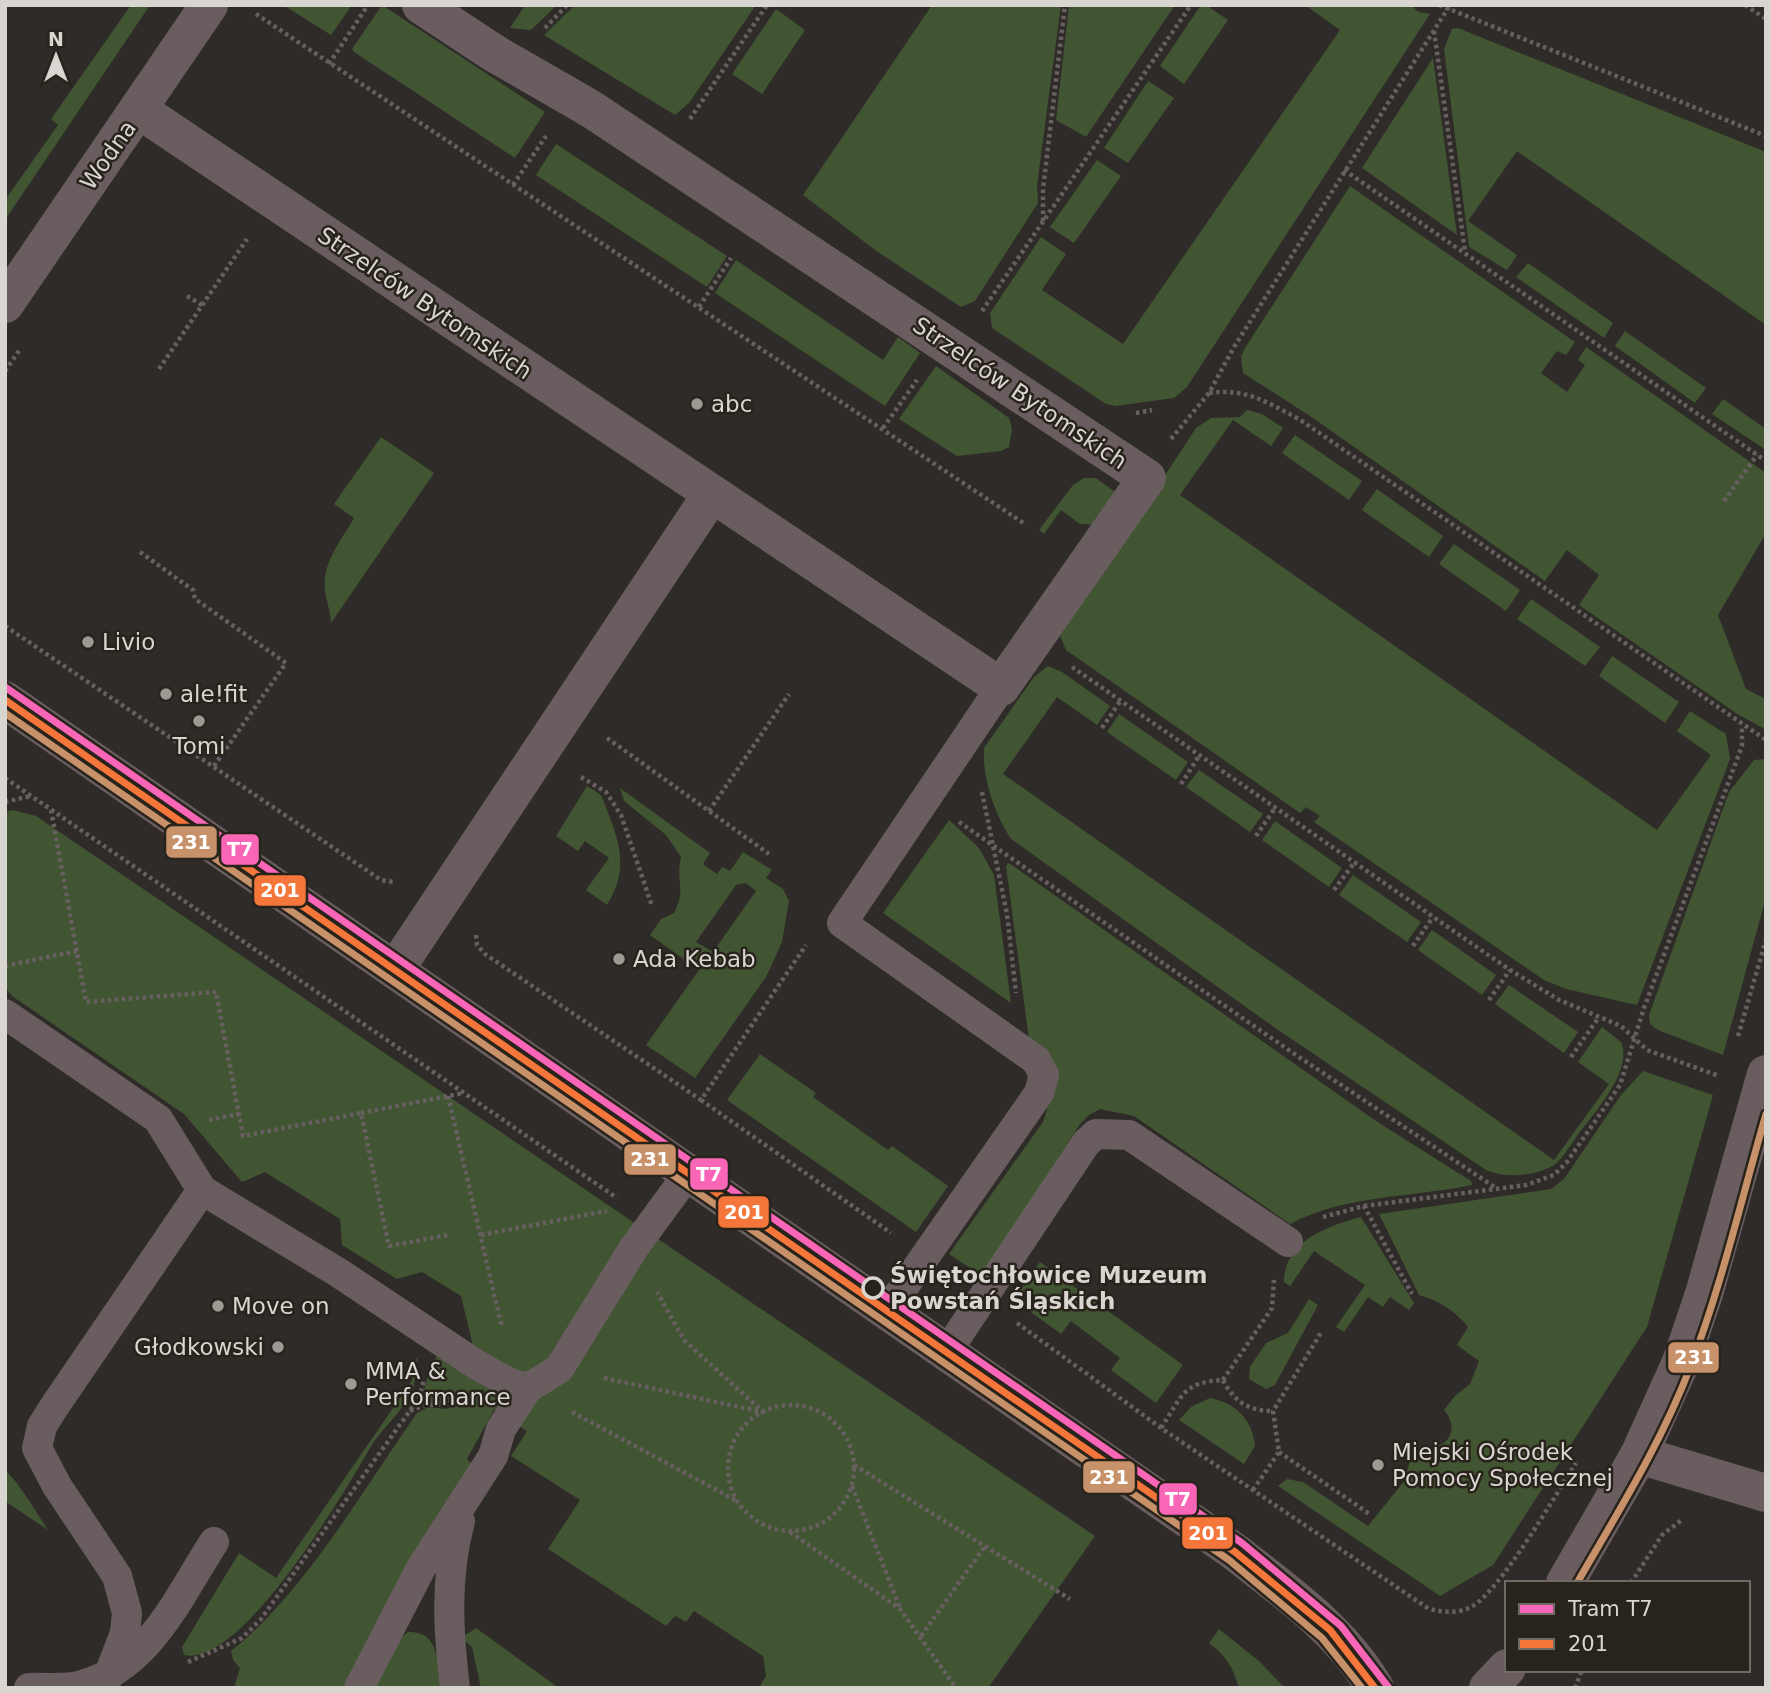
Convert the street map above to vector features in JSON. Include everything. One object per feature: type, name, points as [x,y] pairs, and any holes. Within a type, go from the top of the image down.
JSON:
[{"type":"street","name":"Wodna","points":[[5,304],[209,5]]},
{"type":"street","name":"Strzelców Bytomskich","points":[[139,110],[1001,688],[1147,478],[591,109],[494,53],[422,5]]},
{"type":"street","points":[[395,970],[711,495]]},
{"type":"street","points":[[6,702],[1107,1462],[1274,1583],[1333,1634],[1375,1688]]},
{"type":"street","points":[[1565,1581],[1663,1409],[1704,1294],[1766,1074]]},
{"type":"street","points":[[1639,1455],[1766,1493]]},
{"type":"street","points":[[1488,1688],[1505,1670]]},
{"type":"lane","points":[[887,1311],[1039,1093],[1044,1075],[1036,1060],[842,923],[1001,688]]},
{"type":"lane","points":[[5,1014],[159,1119],[202,1189],[339,1273],[476,1363],[510,1383],[528,1388]]},
{"type":"lane","points":[[946,1353],[1086,1143],[1096,1134],[1129,1135],[1288,1242]]},
{"type":"lane","points":[[359,1688],[421,1568],[493,1456],[501,1429],[528,1388],[559,1369],[633,1249],[641,1214],[688,1174]]},
{"type":"lane","points":[[108,1676],[125,1633],[127,1613],[117,1576],[57,1486],[37,1448],[42,1426],[54,1406],[202,1189]]},
{"type":"lane","points":[[455,1688],[449,1632],[448,1584],[452,1551],[465,1500]]},
{"type":"lane","points":[[29,1688],[79,1686],[108,1676],[130,1662],[150,1640],[214,1542]]},
{"type":"lane","points":[[5,1682],[20,1688]]},
{"type":"path","points":[[329,64],[368,5]]},
{"type":"path","points":[[664,157],[767,5]]},
{"type":"path","points":[[1042,222],[1042,189],[1065,5]]},
{"type":"path","points":[[956,351],[1191,5]]},
{"type":"path","points":[[1438,5],[1449,7],[1766,136]]},
{"type":"path","points":[[1745,5],[1766,19]]},
{"type":"path","points":[[1147,478],[1178,426],[1209,393],[1234,347],[1344,170],[1449,7]]},
{"type":"path","points":[[253,13],[1025,524]]},
{"type":"path","points":[[1434,30],[1465,253]]},
{"type":"path","points":[[513,185],[546,136]]},
{"type":"path","points":[[1344,170],[1766,461]]},
{"type":"path","points":[[159,369],[253,230]]},
{"type":"path","points":[[699,307],[732,258]]},
{"type":"path","points":[[187,296],[202,305]]},
{"type":"path","points":[[5,371],[27,339]]},
{"type":"path","points":[[883,428],[920,375]]},
{"type":"path","points":[[1209,393],[1232,390],[1258,397],[1299,419],[1766,740]]},
{"type":"path","points":[[1724,501],[1757,456]]},
{"type":"path","points":[[140,552],[193,590],[195,599],[286,663],[214,766]]},
{"type":"path","points":[[5,626],[381,880],[393,883],[403,878]]},
{"type":"path","points":[[1031,646],[1050,652],[1122,700],[1510,970],[1559,1000],[1621,1026],[1647,1050],[1726,1078]]},
{"type":"path","points":[[709,811],[789,694]]},
{"type":"path","points":[[1102,728],[1122,700]]},
{"type":"path","points":[[1364,1206],[1451,1197],[1526,1185],[1553,1175],[1567,1162],[1620,1085],[1634,1039],[1742,746],[1742,726]]},
{"type":"path","points":[[600,747],[613,729]]},
{"type":"path","points":[[607,738],[769,854]]},
{"type":"path","points":[[967,738],[994,846],[1007,914],[1026,1053]]},
{"type":"path","points":[[1181,784],[1199,756]]},
{"type":"path","points":[[573,787],[587,767]]},
{"type":"path","points":[[580,777],[606,792],[621,814],[652,906]]},
{"type":"path","points":[[5,778],[641,1214]]},
{"type":"path","points":[[5,802],[31,796]]},
{"type":"path","points":[[926,800],[1293,1053],[1496,1188]]},
{"type":"path","points":[[1256,836],[1275,808]]},
{"type":"path","points":[[51,810],[86,1002],[216,992],[243,1136],[464,1093]]},
{"type":"path","points":[[1334,890],[1354,863]]},
{"type":"path","points":[[1413,946],[1433,917]]},
{"type":"path","points":[[480,927],[476,934],[477,945],[485,954],[701,1100],[801,957],[811,934]]},
{"type":"path","points":[[1737,1041],[1766,940]]},
{"type":"path","points":[[5,966],[77,951]]},
{"type":"path","points":[[1489,1000],[1510,970]]},
{"type":"path","points":[[1571,1057],[1599,1017]]},
{"type":"path","points":[[449,1096],[501,1324],[476,1363]]},
{"type":"path","points":[[361,1113],[388,1246],[449,1234]]},
{"type":"path","points":[[218,1118],[239,1114]]},
{"type":"path","points":[[481,1234],[641,1214]]},
{"type":"path","points":[[633,1249],[684,1340],[763,1412]]},
{"type":"path","points":[[1253,1490],[1279,1452],[1273,1411],[1322,1331]]},
{"type":"path","points":[[182,1664],[214,1653],[242,1638],[261,1619],[419,1398],[426,1366],[442,1341]]},
{"type":"path","points":[[559,1369],[763,1412]]},
{"type":"path","points":[[1161,1428],[1187,1390],[1199,1381],[1223,1380],[1230,1393],[1243,1405],[1258,1411],[1273,1411]]},
{"type":"path","points":[[528,1388],[737,1501],[759,1523],[789,1532],[900,1609]]},
{"type":"path","points":[[737,1501],[728,1472],[730,1451],[746,1424],[763,1412],[793,1405],[823,1414],[845,1435],[854,1465],[852,1485],[843,1504],[829,1519],[810,1528],[789,1532]]},
{"type":"path","points":[[1279,1452],[1371,1515]]},
{"type":"path","points":[[1284,1512],[1429,1609],[1451,1613],[1473,1606],[1504,1574],[1583,1452]]},
{"type":"path","points":[[854,1465],[1070,1599]]},
{"type":"path","points":[[852,1485],[900,1609],[956,1688]]},
{"type":"path","points":[[1632,1581],[1662,1535],[1686,1517]]},
{"type":"path","points":[[921,1636],[985,1546]]},
{"type":"green space","points":[[131,5],[150,5],[5,220],[5,200],[58,125],[51,119]]},
{"type":"green space","points":[[283,5],[352,5],[331,35]]},
{"type":"green space","points":[[382,5],[545,112],[515,158],[354,52],[352,49]]},
{"type":"green space","points":[[525,5],[557,5],[531,30],[510,28]]},
{"type":"green space","points":[[575,5],[756,5],[689,103],[675,115],[544,35]]},
{"type":"green space","points":[[932,5],[1061,5],[1037,185],[1038,203],[975,301],[961,307],[875,250],[803,195]]},
{"type":"green space","points":[[1069,5],[1175,5],[1086,137],[1056,120]]},
{"type":"green space","points":[[1201,5],[1206,5],[1228,20],[1184,84],[1160,66]]},
{"type":"green space","points":[[1305,5],[1412,5],[1418,12],[1430,14],[1187,387],[1174,398],[1116,406],[1106,404],[992,328],[990,313],[1041,237],[1066,254],[1042,290],[1123,344],[1340,30]]},
{"type":"green space","points":[[776,9],[805,30],[762,94],[732,74]]},
{"type":"green space","points":[[1458,28],[1766,152],[1766,325],[1517,151],[1468,221],[1517,255],[1507,270],[1469,247],[1444,49],[1452,29]]},
{"type":"green space","points":[[1433,58],[1457,235],[1362,168]]},
{"type":"green space","points":[[1148,81],[1174,98],[1128,163],[1104,148]]},
{"type":"green space","points":[[556,144],[727,256],[707,287],[536,175]]},
{"type":"green space","points":[[1097,160],[1121,176],[1074,243],[1050,227]]},
{"type":"green space","points":[[1350,186],[1575,342],[1566,355],[1557,351],[1541,373],[1567,392],[1585,365],[1578,360],[1586,347],[1766,473],[1766,533],[1718,615],[1746,689],[1766,699],[1766,730],[1736,713],[1579,605],[1599,575],[1567,550],[1545,581],[1310,416],[1243,373],[1241,357],[1245,348]]},
{"type":"green space","points":[[736,260],[883,360],[898,337],[920,353],[885,406],[715,293]]},
{"type":"green space","points":[[1528,263],[1613,323],[1604,338],[1516,277]]},
{"type":"green space","points":[[1625,331],[1706,388],[1695,403],[1615,346]]},
{"type":"green space","points":[[936,366],[1009,418],[1012,429],[1009,447],[1001,451],[957,456],[899,419]]},
{"type":"green space","points":[[1723,399],[1766,429],[1766,450],[1712,414]]},
{"type":"green space","points":[[1247,410],[1262,414],[1283,428],[1271,446],[1233,420],[1180,495],[1657,830],[1711,755],[1677,731],[1690,711],[1726,734],[1730,759],[1637,1005],[1566,989],[1544,980],[1314,822],[1320,816],[1306,807],[1300,813],[1066,650],[1060,636],[1196,428],[1211,418],[1240,417]]},
{"type":"green space","points":[[1295,435],[1362,481],[1349,500],[1282,453]]},
{"type":"green space","points":[[381,437],[434,473],[331,623],[325,590],[326,570],[354,518],[334,504]]},
{"type":"green space","points":[[1084,478],[1096,478],[1118,494],[1104,525],[1080,524],[1061,510],[1044,534],[1039,530],[1073,485]]},
{"type":"green space","points":[[1377,489],[1443,536],[1429,557],[1362,510]]},
{"type":"green space","points":[[1454,544],[1520,590],[1506,611],[1439,564]]},
{"type":"green space","points":[[1531,599],[1600,647],[1585,666],[1517,619]]},
{"type":"green space","points":[[1612,656],[1679,702],[1665,723],[1599,676]]},
{"type":"green space","points":[[1048,666],[1062,672],[1110,706],[1097,725],[1057,697],[1003,774],[1554,1160],[1609,1084],[1578,1062],[1602,1027],[1621,1042],[1622,1065],[1617,1078],[1560,1159],[1547,1169],[1530,1174],[1502,1175],[1486,1170],[1278,1030],[1011,839],[991,796],[985,772],[984,748],[1034,677]]},
{"type":"green space","points":[[1119,714],[1188,762],[1176,780],[1107,732]]},
{"type":"green space","points":[[1766,759],[1766,897],[1723,1055],[1658,1030],[1650,1024],[1649,1015],[1729,792],[1754,760]]},
{"type":"green space","points":[[1199,770],[1263,814],[1250,832],[1186,787]]},
{"type":"green space","points":[[587,786],[601,795],[617,837],[619,877],[607,905],[586,890],[609,858],[585,841],[578,851],[556,836]]},
{"type":"green space","points":[[620,788],[710,853],[703,864],[717,874],[722,867],[730,871],[743,852],[772,870],[766,878],[783,889],[789,901],[782,942],[766,977],[695,1078],[646,1045],[699,970],[650,935],[661,919],[674,913],[678,904],[681,857],[666,835],[624,801]],"holes":[[[746,883],[756,891],[713,952],[696,942],[736,885]]]},
{"type":"green space","points":[[13,810],[36,816],[1095,1536],[988,1688],[759,1688],[766,1676],[763,1656],[694,1611],[686,1622],[675,1616],[666,1626],[548,1549],[580,1500],[511,1456],[527,1431],[494,1410],[467,1459],[473,1465],[346,1688],[234,1688],[240,1668],[233,1660],[231,1651],[284,1600],[308,1570],[417,1413],[428,1407],[446,1409],[485,1394],[483,1389],[445,1403],[429,1402],[422,1398],[430,1368],[438,1354],[481,1379],[461,1296],[422,1272],[397,1279],[342,1245],[340,1219],[265,1172],[242,1182],[184,1114],[12,996],[5,987],[5,812]]},
{"type":"green space","points":[[949,820],[979,848],[994,875],[1011,1003],[883,913]]},
{"type":"green space","points":[[1275,821],[1342,868],[1329,887],[1262,840]]},
{"type":"green space","points":[[1009,863],[1376,1121],[1471,1181],[1472,1185],[1357,1202],[1312,1214],[1290,1224],[1134,1116],[1100,1109],[1080,1124],[982,1276],[949,1254],[1043,1122],[1050,1100],[1030,1047],[1006,866]]},
{"type":"green space","points":[[1353,875],[1421,922],[1407,942],[1339,895]]},
{"type":"green space","points":[[1432,930],[1496,975],[1482,995],[1418,950]]},
{"type":"green space","points":[[1509,985],[1578,1032],[1564,1053],[1495,1004]]},
{"type":"green space","points":[[760,1054],[816,1093],[813,1097],[888,1150],[892,1146],[948,1186],[916,1232],[727,1100]]},
{"type":"green space","points":[[1643,1071],[1713,1095],[1647,1327],[1493,1565],[1440,1596],[1278,1486],[1287,1479],[1303,1482],[1368,1526],[1405,1480],[1410,1460],[1420,1446],[1437,1446],[1448,1438],[1451,1425],[1444,1410],[1455,1396],[1470,1384],[1479,1361],[1457,1345],[1468,1327],[1463,1321],[1446,1307],[1419,1295],[1379,1214],[1551,1189],[1564,1179],[1621,1095]]},
{"type":"green space","points":[[1361,1217],[1414,1303],[1409,1310],[1390,1297],[1383,1307],[1368,1297],[1344,1332],[1336,1327],[1365,1285],[1314,1251],[1290,1286],[1284,1282],[1286,1268],[1291,1256],[1310,1238],[1335,1225]]},
{"type":"green space","points":[[1040,1262],[1183,1365],[1156,1403],[1111,1370],[1120,1358],[1071,1321],[1061,1334],[1013,1299]]},
{"type":"green space","points":[[1309,1299],[1318,1305],[1275,1385],[1266,1389],[1249,1379],[1250,1367],[1266,1343],[1288,1333]]},
{"type":"green space","points":[[418,1356],[414,1384],[409,1396],[375,1441],[315,1537],[289,1573],[233,1635],[207,1652],[184,1655],[182,1647],[239,1553],[276,1578],[413,1379],[406,1374]]},
{"type":"green space","points":[[1210,1398],[1235,1408],[1246,1420],[1255,1446],[1244,1464],[1179,1420],[1191,1407]]},
{"type":"green space","points":[[5,1471],[21,1489],[48,1530],[5,1501]]},
{"type":"green space","points":[[476,1628],[559,1688],[481,1688],[472,1647],[461,1638]]},
{"type":"green space","points":[[1219,1629],[1259,1661],[1285,1688],[1239,1688],[1228,1662],[1209,1643]]},
{"type":"green space","points":[[408,1632],[418,1633],[432,1643],[440,1688],[374,1688],[398,1640]]},
{"type":"tram line","name":"T7","points":[[5,687],[1242,1543],[1341,1626],[1389,1688]]},
{"type":"transit line","name":"201","points":[[5,700],[1235,1552],[1330,1630],[1375,1688]]},
{"type":"transit line","name":"231","points":[[5,713],[1229,1560],[1322,1638],[1362,1688]]},
{"type":"transit line","name":"231","points":[[1578,1581],[1653,1449],[1691,1365],[1722,1272],[1766,1114]]},
{"type":"place","name":"abc","points":[[697,404]]},
{"type":"place","name":"Livio","points":[[88,642]]},
{"type":"place","name":"ale!fit","points":[[166,694]]},
{"type":"place","name":"Tomi","points":[[199,721]]},
{"type":"place","name":"Ada Kebab","points":[[619,959]]},
{"type":"place","name":"Świętochłowice Muzeum Powstań Śląskich","points":[[873,1288]]},
{"type":"place","name":"Move on","points":[[218,1306]]},
{"type":"place","name":"Głodkowski","points":[[278,1347]]},
{"type":"place","name":"MMA & Performance","points":[[351,1384]]},
{"type":"place","name":"Miejski Ośrodek Pomocy Społecznej","points":[[1378,1465]]}]
